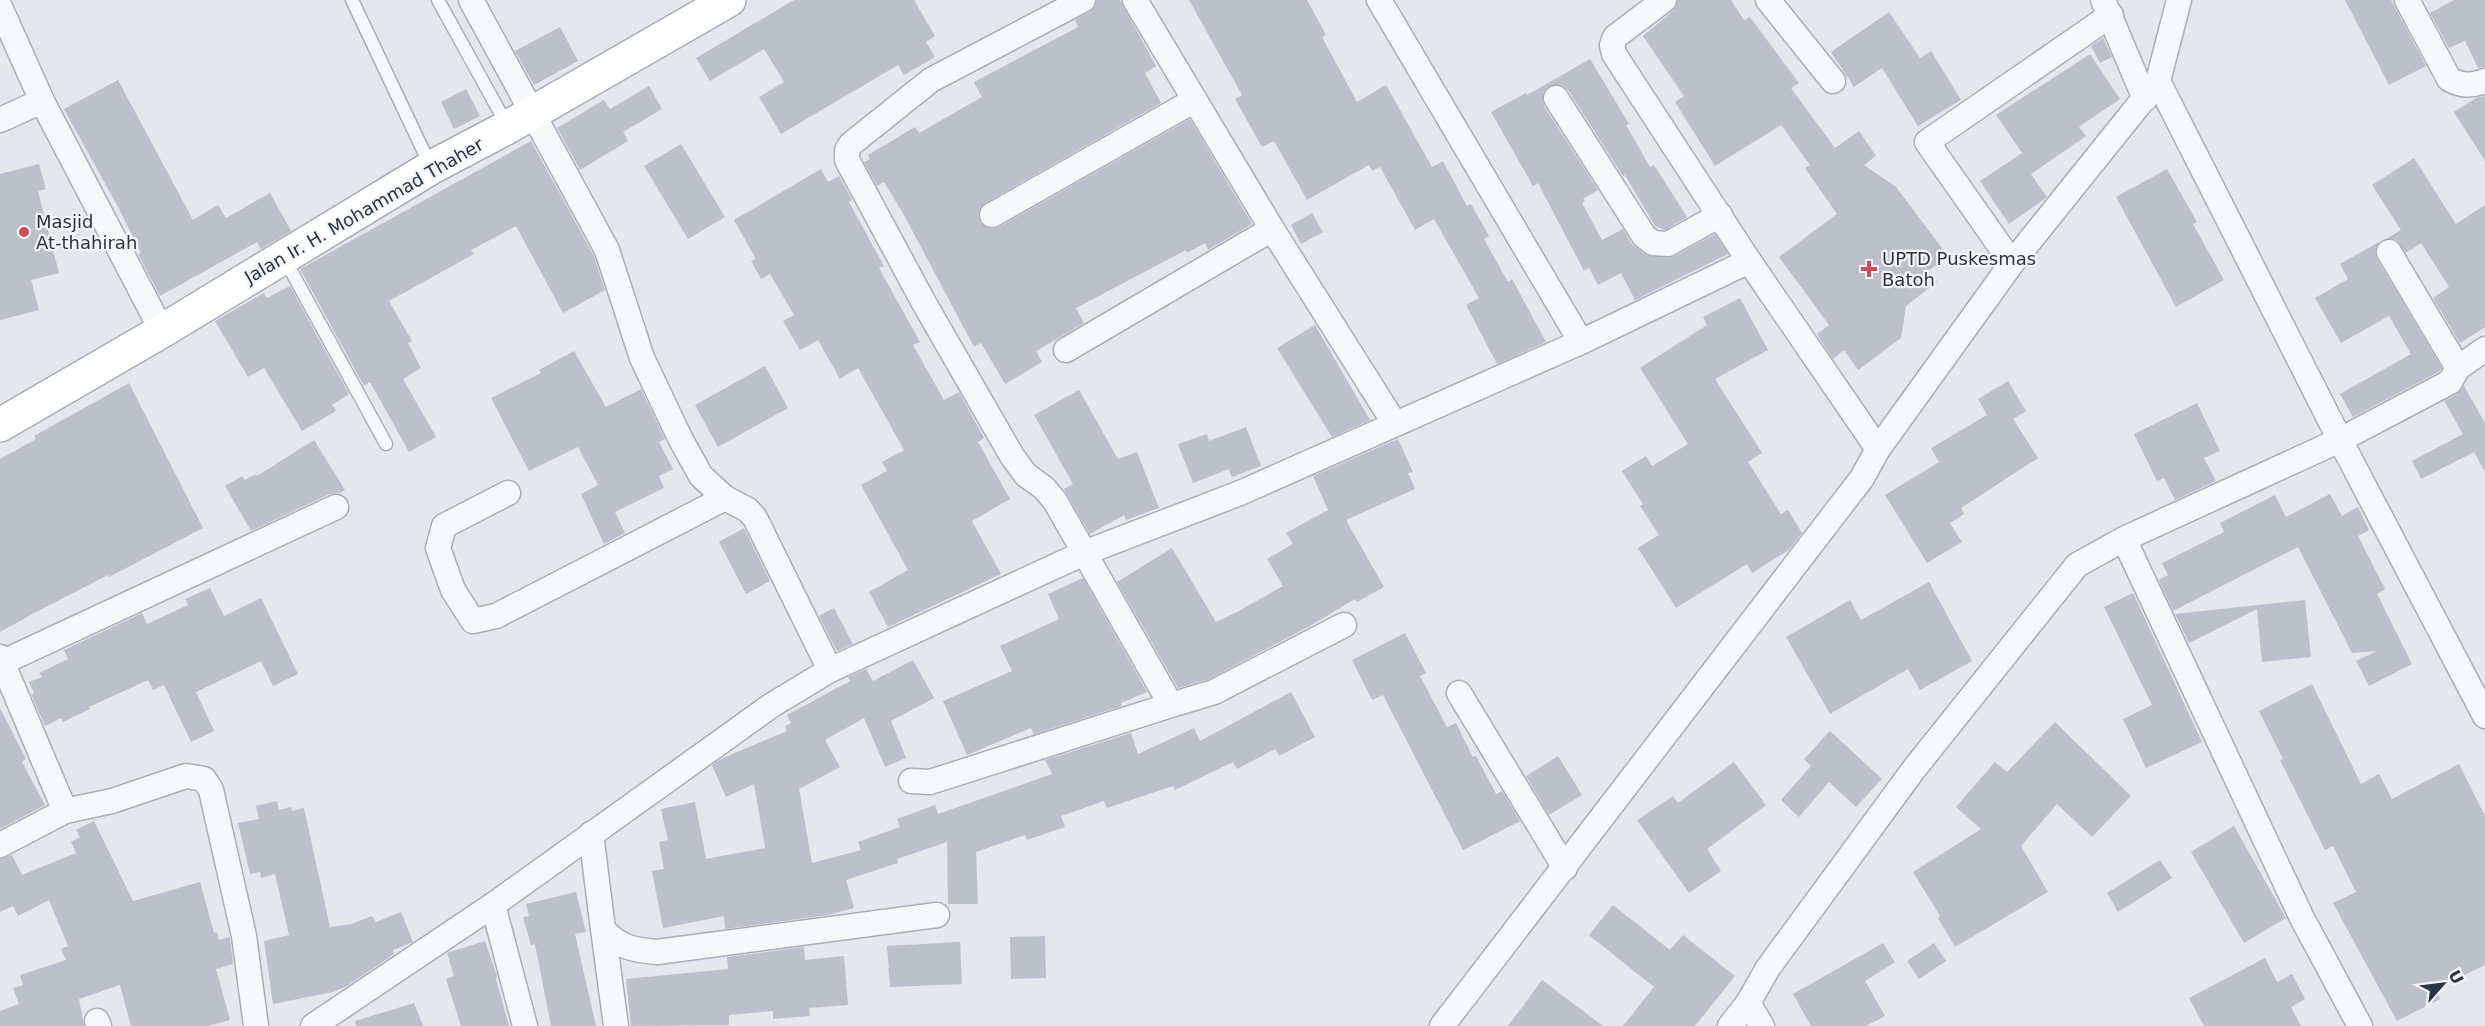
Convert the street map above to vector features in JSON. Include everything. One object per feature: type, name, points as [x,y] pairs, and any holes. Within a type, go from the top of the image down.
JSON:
[{"type":"main road","name":"Jalan Ir. H. Mohammad Thaher","points":[[0,425],[162,331],[432,167],[520,120],[729,0]]},
{"type":"street","points":[[471,0],[520,120],[607,250],[642,358],[680,438],[701,476],[725,498],[748,510],[754,518],[830,670]]},
{"type":"street","points":[[1083,0],[931,80],[851,144],[847,150],[847,160],[924,303],[1012,456],[1026,475],[1044,488],[1055,501],[1071,526],[1084,553],[1171,705]]},
{"type":"street","points":[[1135,0],[1272,229],[1395,424]]},
{"type":"street","points":[[1379,0],[1581,342]]},
{"type":"street","points":[[1664,0],[1615,37],[1612,45],[1614,54],[1749,261],[1878,449]]},
{"type":"street","points":[[1768,0],[1833,81]]},
{"type":"street","points":[[1442,1026],[1862,478],[1878,449],[2012,263],[2152,90],[2180,0]]},
{"type":"street","points":[[2407,0],[2449,79],[2459,85],[2485,81]]},
{"type":"street","points":[[0,7],[42,101],[162,331]]},
{"type":"street","points":[[2012,263],[1927,142],[2107,8],[2340,440],[2475,675],[2485,716]]},
{"type":"street","points":[[1556,98],[1644,236],[1653,243],[1668,244],[1720,215]]},
{"type":"street","points":[[992,215],[1195,100]]},
{"type":"street","points":[[0,120],[42,101]]},
{"type":"street","points":[[1066,350],[1272,229]]},
{"type":"street","points":[[2390,252],[2458,368]]},
{"type":"street","points":[[313,1026],[493,905],[771,705],[830,670],[1084,553],[1240,493],[1581,342],[1749,261]]},
{"type":"street","points":[[1730,1026],[1748,1003],[1768,968],[1914,769],[2077,565],[2124,538],[2340,440],[2450,382],[2458,368],[2485,349]]},
{"type":"street","points":[[508,493],[444,526],[438,548],[453,590],[473,621],[496,616],[725,498]]},
{"type":"street","points":[[64,811],[7,693],[2,660],[336,507]]},
{"type":"street","points":[[2124,538],[2302,918],[2360,1026]]},
{"type":"street","points":[[911,781],[930,782],[1214,692],[1344,625]]},
{"type":"street","points":[[1459,693],[1565,868]]},
{"type":"street","points":[[0,845],[64,811],[112,801],[186,776],[204,779],[211,790],[244,936],[256,1026]]},
{"type":"street","points":[[591,834],[616,1026]]},
{"type":"street","points":[[493,905],[525,1026]]},
{"type":"street","points":[[603,929],[620,945],[628,949],[657,952],[937,915]]},
{"type":"street","points":[[1748,1003],[1762,1026]]},
{"type":"lane","points":[[352,0],[432,167]]},
{"type":"lane","points":[[438,0],[520,120]]},
{"type":"lane","points":[[283,257],[386,444]]},
{"type":"building","points":[[794,0],[914,0],[935,36],[926,42],[935,57],[904,75],[898,65],[781,134],[759,97],[784,82],[764,49],[710,81],[696,58]]},
{"type":"building","points":[[1097,0],[1120,0],[1156,66],[1145,73],[1161,103],[985,203],[978,214],[980,222],[991,229],[999,227],[1190,119],[1252,224],[1208,250],[1205,243],[1187,253],[1186,250],[1076,308],[1084,323],[1036,351],[1042,362],[1005,384],[981,343],[974,347],[904,215],[884,182],[877,186],[864,162],[870,159],[868,155],[915,127],[919,133],[982,97],[974,82],[1078,27],[1075,20],[1090,12]]},
{"type":"building","points":[[1189,0],[1307,0],[1326,35],[1322,37],[1357,102],[1386,85],[1432,167],[1443,161],[1467,206],[1471,204],[1489,236],[1484,239],[1508,282],[1512,279],[1546,342],[1497,364],[1466,305],[1479,298],[1434,219],[1415,230],[1380,167],[1372,171],[1369,165],[1307,200],[1274,141],[1262,147],[1235,99],[1242,95]]},
{"type":"building","points":[[1678,0],[1731,0],[1744,20],[1750,17],[1799,83],[1791,88],[1835,148],[1859,131],[1876,156],[1864,165],[1896,187],[1948,256],[1928,271],[1937,282],[1906,306],[1901,338],[1858,370],[1844,350],[1833,359],[1817,334],[1829,325],[1779,257],[1837,214],[1805,168],[1810,165],[1781,125],[1715,166],[1675,102],[1684,96],[1643,36],[1673,11]]},
{"type":"building","points":[[2345,0],[2391,0],[2426,66],[2389,85]]},
{"type":"building","points":[[2454,0],[2485,0],[2485,67],[2478,68],[2465,41],[2449,48],[2430,13]]},
{"type":"building","points":[[1889,12],[1920,58],[1931,51],[1961,100],[1918,126],[1882,68],[1854,87],[1831,52]]},
{"type":"building","points":[[560,27],[578,61],[534,85],[515,51]]},
{"type":"building","points":[[2103,38],[2112,57],[2100,63],[2091,46]]},
{"type":"building","points":[[2090,54],[2120,99],[2079,127],[2086,136],[2031,174],[2047,197],[2009,224],[1980,181],[2022,153],[1996,115]]},
{"type":"building","points":[[1590,59],[1629,124],[1626,125],[1650,167],[1654,165],[1687,217],[1665,230],[1655,226],[1625,175],[1623,176],[1568,90],[1562,85],[1549,86],[1543,92],[1544,106],[1598,190],[1583,199],[1585,201],[1582,203],[1602,240],[1623,229],[1632,244],[1644,254],[1667,258],[1715,234],[1728,254],[1635,300],[1621,273],[1598,285],[1589,268],[1584,271],[1538,183],[1533,186],[1491,112],[1526,93],[1527,95]]},
{"type":"building","points":[[118,80],[193,220],[218,205],[226,218],[270,193],[291,231],[261,249],[257,242],[160,296],[138,254],[141,253],[119,209],[64,109]]},
{"type":"building","points":[[649,86],[662,109],[623,132],[628,141],[580,170],[557,128],[604,100],[610,109]]},
{"type":"building","points":[[466,89],[480,116],[454,129],[441,102]]},
{"type":"building","points":[[2485,96],[2485,161],[2454,112],[2476,98]]},
{"type":"building","points":[[531,141],[594,256],[605,290],[563,313],[516,226],[471,250],[474,254],[389,301],[412,341],[408,343],[421,368],[403,379],[436,437],[409,452],[370,382],[364,386],[300,269]]},
{"type":"building","points":[[681,144],[725,217],[688,239],[644,166]]},
{"type":"building","points":[[2414,158],[2456,224],[2485,205],[2485,327],[2460,343],[2433,298],[2449,287],[2421,243],[2406,253],[2396,240],[2386,239],[2401,230],[2372,185]]},
{"type":"building","name":"Masjid At-thahirah","points":[[39,164],[46,189],[38,191],[59,273],[31,280],[39,310],[0,320],[0,174]]},
{"type":"building","points":[[821,169],[828,182],[839,176],[852,200],[849,202],[884,266],[879,268],[920,342],[913,345],[944,400],[959,392],[984,438],[978,442],[1010,499],[972,521],[1001,574],[888,627],[869,592],[908,570],[861,485],[887,471],[882,462],[904,450],[858,368],[840,379],[818,340],[800,350],[783,321],[794,315],[770,274],[761,279],[751,261],[756,259],[734,220]]},
{"type":"building","points":[[2167,169],[2197,222],[2193,224],[2224,280],[2176,307],[2116,197]]},
{"type":"building","points":[[1312,213],[1323,232],[1301,244],[1291,225]]},
{"type":"building","points":[[2379,242],[2375,252],[2377,259],[2442,368],[2353,417],[2340,394],[2411,354],[2389,316],[2341,343],[2315,298],[2348,279],[2340,264]]},
{"type":"building","points":[[290,286],[349,394],[332,405],[336,411],[302,431],[264,368],[248,377],[215,321],[264,293],[267,298]]},
{"type":"building","points":[[1740,298],[1768,350],[1715,379],[1762,453],[1748,462],[1781,514],[1788,510],[1802,533],[1789,550],[1752,573],[1747,564],[1676,608],[1638,548],[1659,535],[1640,506],[1643,504],[1622,471],[1646,456],[1652,466],[1688,444],[1640,368],[1707,325],[1703,317]]},
{"type":"building","points":[[1315,325],[1370,420],[1332,437],[1277,348]]},
{"type":"building","points":[[574,351],[606,407],[641,389],[665,439],[659,442],[673,469],[659,476],[664,488],[615,512],[625,533],[604,544],[581,494],[598,485],[578,447],[529,471],[491,398],[541,373],[539,370]]},
{"type":"building","points":[[765,366],[788,408],[718,447],[695,405]]},
{"type":"building","points":[[2008,381],[2026,411],[2013,419],[2038,458],[1961,508],[1964,514],[1950,523],[1962,542],[1927,563],[1885,495],[1939,462],[1931,448],[1987,415],[1978,399]]},
{"type":"building","points":[[129,383],[203,528],[0,632],[0,459],[36,439],[34,436]]},
{"type":"building","points":[[2464,386],[2485,423],[2485,472],[2474,452],[2421,479],[2412,461],[2463,434],[2444,401],[2457,394]]},
{"type":"building","points":[[1079,390],[1118,459],[1137,452],[1159,508],[1126,520],[1124,515],[1090,534],[1064,489],[1073,484],[1034,415]]},
{"type":"building","points":[[2197,403],[2220,451],[2204,458],[2216,481],[2175,500],[2164,478],[2157,481],[2134,434]]},
{"type":"building","points":[[1246,427],[1261,466],[1232,477],[1229,469],[1193,483],[1178,444],[1207,434],[1209,441]]},
{"type":"building","points":[[1398,439],[1413,472],[1408,473],[1415,489],[1346,520],[1384,587],[1357,602],[1355,599],[1310,626],[1209,679],[1178,688],[1117,582],[1172,548],[1216,622],[1235,613],[1283,586],[1267,559],[1293,544],[1286,533],[1328,510],[1313,476]]},
{"type":"building","points":[[314,440],[345,490],[330,494],[251,531],[225,486],[242,476],[245,480],[256,474],[257,476]]},
{"type":"building","points":[[2330,494],[2342,516],[2358,507],[2369,530],[2358,536],[2385,589],[2377,594],[2412,664],[2369,686],[2356,661],[2377,651],[2352,653],[2298,547],[2173,611],[2159,580],[2168,575],[2162,563],[2224,532],[2220,523],[2275,495],[2286,517]]},
{"type":"building","points":[[744,528],[770,581],[746,594],[719,542]]},
{"type":"building","points":[[1083,578],[1147,692],[1121,703],[1122,706],[1034,734],[1031,728],[967,755],[943,701],[1012,671],[1000,646],[1059,619],[1048,594]]},
{"type":"building","points":[[1929,582],[1972,661],[1920,690],[1908,669],[1830,714],[1786,637],[1850,600],[1861,620]]},
{"type":"building","points":[[210,588],[224,616],[261,598],[298,674],[273,686],[261,661],[196,692],[214,731],[191,742],[164,685],[153,690],[148,680],[89,707],[90,709],[63,722],[61,718],[45,726],[31,694],[34,693],[29,682],[42,677],[39,673],[68,659],[64,650],[142,613],[147,624],[188,605],[185,599]]},
{"type":"building","points":[[2133,593],[2202,742],[2146,768],[2123,719],[2152,705],[2104,607]]},
{"type":"building","points":[[2305,600],[2311,657],[2262,662],[2257,609],[2189,643],[2175,614]]},
{"type":"building","points":[[834,608],[853,644],[837,651],[819,616]]},
{"type":"building","points":[[1405,633],[1426,673],[1420,676],[1447,727],[1456,723],[1473,757],[1476,756],[1496,794],[1502,791],[1520,821],[1463,850],[1383,695],[1372,700],[1352,660]]},
{"type":"building","points":[[913,660],[934,698],[891,721],[906,758],[885,767],[864,718],[825,740],[840,767],[799,789],[812,863],[861,850],[858,842],[900,827],[897,819],[935,805],[938,814],[1052,774],[1045,760],[1131,733],[1138,754],[1194,728],[1200,741],[1291,692],[1315,737],[1279,756],[1275,749],[1237,769],[1233,762],[1175,790],[1173,786],[1107,808],[1104,801],[1061,816],[1065,827],[1027,840],[1025,835],[976,852],[978,904],[948,904],[947,842],[897,859],[898,863],[846,880],[854,908],[828,915],[725,929],[724,916],[663,928],[652,871],[664,869],[659,842],[668,840],[661,809],[695,802],[706,859],[765,848],[754,784],[726,797],[712,765],[723,758],[787,731],[785,726],[791,723],[787,715],[850,681],[848,677],[866,669],[873,681]]},
{"type":"building","points":[[2312,684],[2361,784],[2379,774],[2392,799],[2459,764],[2485,816],[2485,965],[2436,989],[2440,999],[2397,1021],[2333,903],[2356,892],[2333,846],[2325,850],[2280,760],[2283,759],[2259,711]]},
{"type":"building","points":[[0,708],[26,759],[22,762],[45,805],[0,829]]},
{"type":"building","points":[[2055,722],[2131,796],[2092,837],[2057,804],[2021,846],[2048,892],[1955,947],[1938,918],[1940,916],[1913,872],[1981,829],[1956,807],[1995,762],[2007,772]]},
{"type":"building","points":[[1830,731],[1882,779],[1856,807],[1829,782],[1799,817],[1781,800],[1811,766],[1804,759]]},
{"type":"building","points":[[1558,756],[1582,795],[1549,815],[1526,776]]},
{"type":"building","points":[[1734,762],[1766,805],[1707,849],[1721,871],[1689,893],[1637,820],[1673,796],[1678,803]]},
{"type":"building","points":[[277,801],[279,810],[291,807],[292,811],[304,808],[330,927],[351,924],[372,916],[376,922],[401,912],[413,942],[393,950],[394,954],[347,986],[333,992],[273,1004],[264,941],[289,935],[275,874],[261,878],[260,872],[250,874],[238,823],[259,819],[256,806]]},
{"type":"building","points":[[94,821],[133,901],[200,882],[214,933],[217,932],[219,940],[230,937],[233,964],[216,969],[230,1020],[208,1026],[131,1026],[120,985],[79,999],[84,1026],[0,1026],[0,1011],[19,1004],[13,988],[23,985],[20,975],[66,960],[61,949],[68,946],[49,900],[18,916],[13,906],[0,912],[0,859],[12,855],[22,875],[76,853],[71,842],[80,837],[76,830]]},
{"type":"building","points":[[2234,826],[2286,918],[2244,943],[2191,852]]},
{"type":"building","points":[[2160,860],[2172,878],[2118,912],[2107,893]]},
{"type":"building","points":[[576,892],[586,932],[575,934],[596,1026],[551,1026],[535,944],[531,945],[523,917],[529,916],[526,904]]},
{"type":"building","points":[[1613,905],[1670,950],[1683,935],[1735,976],[1695,1026],[1623,1026],[1654,987],[1589,935]]},
{"type":"building","points":[[1045,936],[1046,978],[1011,979],[1010,937]]},
{"type":"building","points":[[485,941],[497,976],[509,1026],[461,1026],[446,979],[454,976],[447,953]]},
{"type":"building","points":[[960,942],[962,984],[890,987],[887,946]]},
{"type":"building","points":[[1883,943],[1895,962],[1865,981],[1885,1016],[1866,1026],[1811,1026],[1793,994]]},
{"type":"building","points":[[1934,943],[1946,961],[1919,979],[1907,961]]},
{"type":"building","points":[[804,947],[805,960],[844,956],[848,1005],[809,1008],[810,1016],[773,1019],[773,1011],[729,1015],[729,1025],[631,1026],[626,979],[728,969],[727,957]]},
{"type":"building","points":[[2265,958],[2277,982],[2292,974],[2305,999],[2291,1007],[2301,1026],[2204,1026],[2189,998]]},
{"type":"building","points":[[1542,980],[1603,1026],[1508,1026]]},
{"type":"building","points":[[414,1003],[423,1026],[356,1026],[355,1021]]},
{"type":"place","name":"Masjid At-thahirah","points":[[24,232]]},
{"type":"place","name":"UPTD Puskesmas Batoh","points":[[1869,269]]}]
